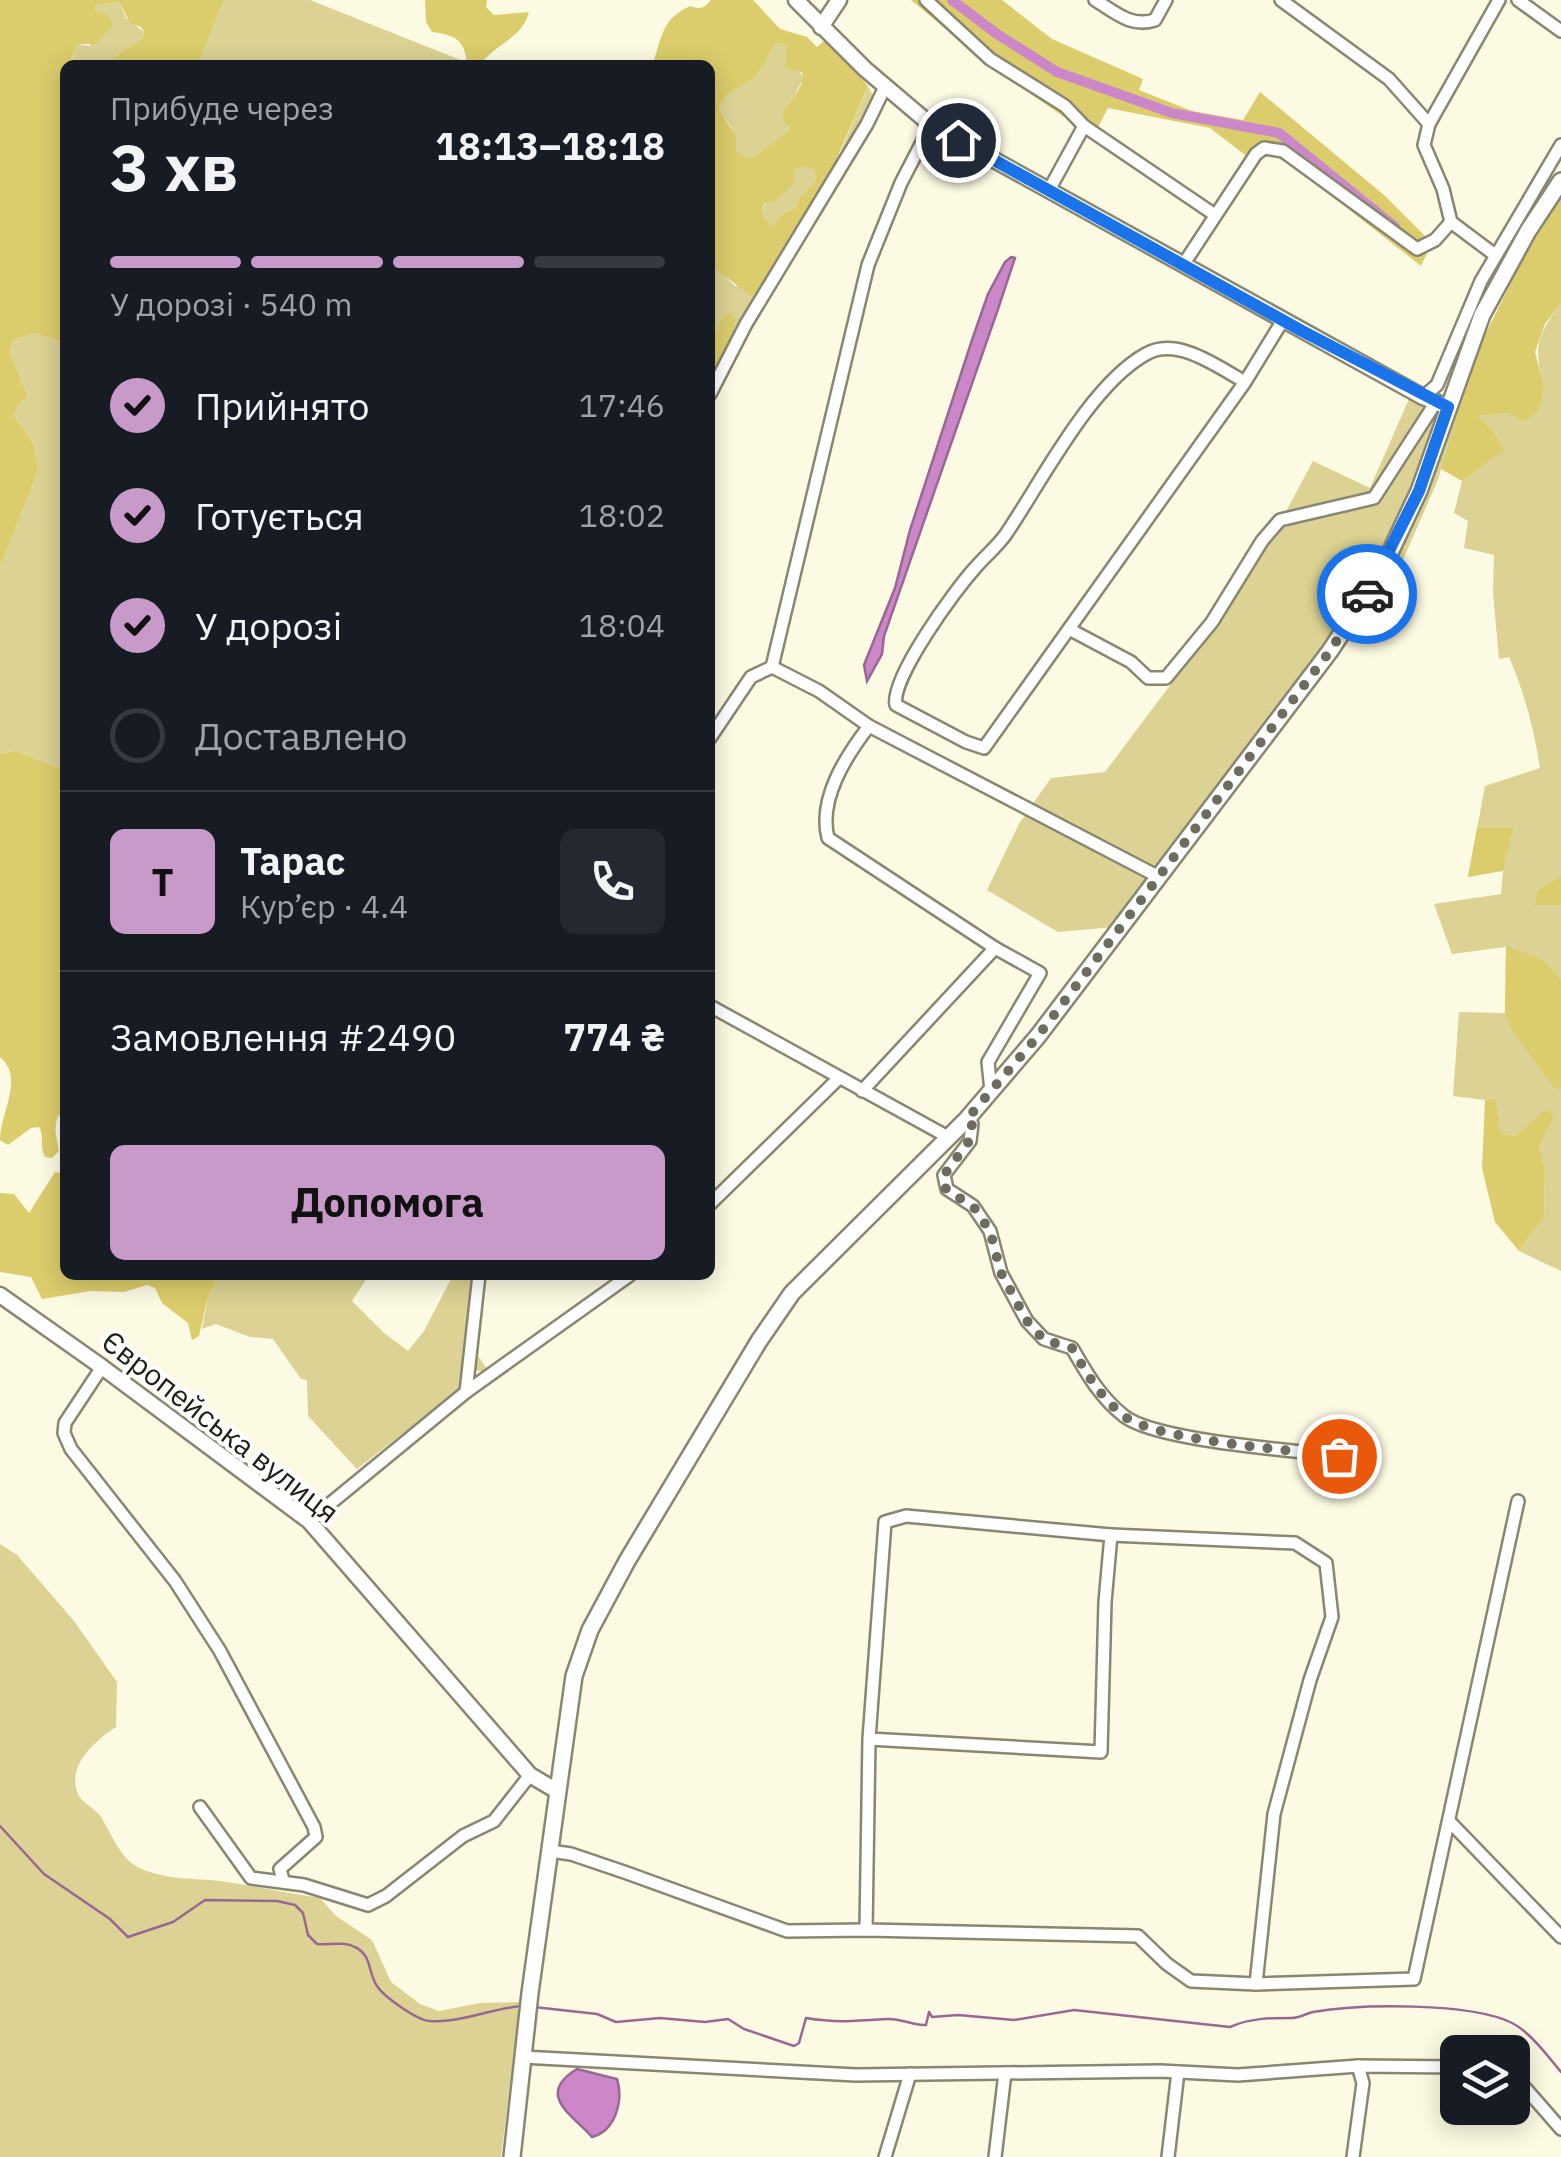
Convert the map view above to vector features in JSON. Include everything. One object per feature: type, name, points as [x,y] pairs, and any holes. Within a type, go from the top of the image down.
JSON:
[{"type":"main road","points":[[512,2157],[530,1992],[574,1676],[590,1630],[627,1560],[792,1293],[967,1119],[1038,1036],[1330,651],[1379,576],[1419,491],[1435,402],[1528,231],[1561,181]]},
{"type":"street","points":[[796,0],[885,87],[931,125],[1435,402]]},
{"type":"street","points":[[821,27],[839,0]]},
{"type":"street","points":[[926,0],[990,59],[1066,106],[1084,126],[1215,215]]},
{"type":"street","points":[[1095,0],[1134,23],[1144,24],[1155,20],[1166,0]]},
{"type":"street","points":[[1280,0],[1389,78],[1429,124]]},
{"type":"street","points":[[1495,255],[1450,222],[1443,189],[1424,145],[1429,124],[1500,0]]},
{"type":"street","points":[[1518,0],[1561,31]]},
{"type":"street","points":[[715,384],[746,324],[867,124],[885,87]]},
{"type":"street","points":[[772,667],[868,265],[901,183],[931,125]]},
{"type":"street","points":[[1048,190],[1084,126]]},
{"type":"street","points":[[1069,629],[1132,662],[1148,678],[1166,678],[1212,622],[1262,541],[1280,520],[1374,498],[1435,402],[1437,385],[1471,301],[1561,145]]},
{"type":"street","points":[[1184,265],[1256,154],[1264,148],[1282,151],[1417,250],[1435,240],[1450,222]]},
{"type":"street","points":[[1245,382],[1211,363],[1166,348],[1147,353],[1108,386],[1002,539],[973,569],[934,621],[896,689],[896,705],[984,748],[1245,382],[1283,320]]},
{"type":"street","points":[[772,667],[819,691],[868,726],[1157,876]]},
{"type":"street","points":[[715,731],[751,677],[772,667]]},
{"type":"street","points":[[868,726],[832,788],[824,822],[828,838],[995,948],[1040,973],[988,1062],[991,1091]]},
{"type":"street","points":[[862,1090],[995,948]]},
{"type":"street","points":[[715,1009],[948,1137]]},
{"type":"street","points":[[715,1199],[839,1078]]},
{"type":"street","points":[[967,1119],[972,1124],[970,1140],[944,1175],[946,1190],[973,1206],[990,1231],[1001,1273],[1027,1321],[1044,1340],[1072,1348],[1095,1388],[1127,1419],[1187,1437],[1339,1456]]},
{"type":"street","points":[[466,1392],[478,1280]]},
{"type":"street","points":[[309,1520],[466,1392],[623,1280]]},
{"type":"street","name":"Європейська вулиця","points":[[0,1295],[309,1520],[530,1775],[557,1790]]},
{"type":"street","points":[[102,1366],[65,1424],[64,1432],[71,1448],[176,1581],[220,1651],[314,1827],[316,1838],[280,1870],[283,1880]]},
{"type":"street","points":[[550,1851],[613,1868],[787,1931],[1138,1936],[1191,1981],[1256,1984],[1414,1978],[1518,1501]]},
{"type":"street","points":[[866,1930],[869,1739],[885,1522],[906,1516],[1111,1536],[1295,1543],[1326,1562],[1332,1616],[1310,1680],[1274,1814],[1256,1984]]},
{"type":"street","points":[[869,1739],[1101,1752],[1111,1536]]},
{"type":"street","points":[[200,1806],[251,1878],[283,1880],[368,1905],[386,1896],[463,1836],[494,1820],[530,1775]]},
{"type":"street","points":[[1449,1820],[1561,1937]]},
{"type":"street","points":[[522,2057],[756,2072],[910,2074],[1238,2074],[1358,2066],[1440,2066]]},
{"type":"street","points":[[1353,2157],[1364,2083],[1358,2066]]},
{"type":"street","points":[[1168,2157],[1178,2072]]},
{"type":"street","points":[[995,2157],[1005,2073]]},
{"type":"street","points":[[885,2157],[910,2074]]},
{"type":"street","points":[[1530,2093],[1561,2129]]},
{"type":"shaded area","points":[[0,0],[224,0],[200,60],[109,60],[143,38],[141,27],[130,23],[119,2],[96,5],[94,11],[109,15],[112,26],[96,44],[78,44],[72,60],[60,60],[60,341],[36,333],[13,340],[10,352],[28,397],[19,404],[14,416],[34,444],[38,471],[0,567]]},
{"type":"shaded area","points":[[224,0],[310,0],[460,60],[200,60]]},
{"type":"shaded area","points":[[425,0],[487,0],[486,7],[494,15],[529,12],[521,29],[484,60],[466,60],[458,40],[432,32],[426,22]]},
{"type":"shaded area","points":[[711,0],[753,0],[780,29],[807,37],[817,47],[824,41],[832,44],[868,86],[829,177],[758,293],[751,296],[715,271],[715,60],[654,60],[673,17],[690,6],[704,6]],"holes":[[[776,43],[787,46],[785,68],[802,72],[798,90],[782,118],[789,127],[750,159],[736,152],[735,134],[719,109],[730,92],[757,74]],[[803,166],[814,169],[816,181],[795,208],[784,213],[773,226],[764,219],[765,203],[775,201],[796,181],[793,170]]]},
{"type":"shaded area","points":[[911,0],[1002,0],[1052,39],[1143,79],[1139,90],[1192,111],[1243,120],[1260,92],[1384,195],[1432,243],[1421,266],[1292,165],[1266,152],[1249,158],[1210,128],[1108,108],[1093,137],[989,65]]},
{"type":"shaded area","points":[[119,2],[126,18],[144,32],[143,38],[109,60],[71,60],[78,44],[90,46],[98,15],[93,11],[96,5]]},
{"type":"shaded area","points":[[776,43],[787,46],[803,78],[787,132],[750,159],[735,152],[732,128],[719,109],[730,92],[757,74]]},
{"type":"shaded area","points":[[868,86],[881,110],[747,331],[715,392],[715,370],[728,347],[723,317],[715,334],[715,271],[736,287],[836,163]]},
{"type":"shaded area","points":[[803,165],[814,169],[816,181],[795,208],[784,213],[773,226],[764,219],[762,208],[793,170]]},
{"type":"shaded area","points":[[1561,194],[1561,303],[1545,324],[1535,352],[1543,383],[1542,399],[1537,413],[1523,421],[1509,413],[1477,416],[1492,430],[1504,450],[1462,481],[1441,469],[1476,353],[1536,232]]},
{"type":"shaded area","points":[[1011,257],[1015,258],[884,636],[882,654],[867,681],[864,665],[895,588],[972,340],[988,294]]},
{"type":"shaded area","points":[[1561,303],[1561,875],[1538,890],[1534,904],[1561,905],[1561,1271],[1519,1251],[1544,1217],[1545,1170],[1539,1145],[1547,1110],[1515,1136],[1499,1133],[1496,1098],[1453,1096],[1459,1012],[1505,1013],[1506,947],[1452,954],[1434,904],[1501,894],[1503,871],[1468,877],[1485,786],[1540,768],[1515,671],[1509,657],[1499,659],[1494,555],[1464,548],[1468,521],[1454,513],[1462,481],[1503,450],[1475,416],[1509,413],[1543,383],[1538,359],[1540,341]]},
{"type":"shaded area","points":[[730,313],[736,319],[728,347],[715,370],[715,333],[723,316]]},
{"type":"shaded area","points":[[36,333],[60,341],[60,768],[16,751],[0,753],[0,567],[38,471],[34,444],[14,416],[19,404],[28,397],[10,352],[13,340]]},
{"type":"shaded area","points":[[1416,383],[1462,405],[1437,482],[1402,562],[1300,704],[1126,926],[1058,932],[987,890],[1020,822],[1051,778],[1105,772],[1216,624],[1267,547],[1313,461],[1370,488]]},
{"type":"shaded area","points":[[16,751],[60,768],[60,1115],[56,1134],[59,1151],[52,1158],[43,1153],[39,1127],[31,1128],[8,1145],[0,1140],[11,1075],[0,1057],[0,753]]},
{"type":"shaded area","points":[[1477,828],[1513,828],[1503,870],[1468,877]]},
{"type":"shaded area","points":[[1561,875],[1561,905],[1534,905],[1538,890]]},
{"type":"shaded area","points":[[1506,946],[1543,960],[1561,980],[1561,1090],[1553,1086],[1512,1030],[1505,1014]]},
{"type":"shaded area","points":[[1496,1098],[1500,1133],[1515,1136],[1547,1109],[1554,1116],[1539,1145],[1545,1170],[1544,1217],[1519,1251],[1495,1222],[1482,1168],[1485,1100]]},
{"type":"shaded area","points":[[55,1172],[60,1173],[60,1280],[216,1280],[208,1297],[199,1336],[192,1340],[188,1323],[162,1303],[155,1288],[147,1285],[124,1292],[91,1291],[42,1299],[31,1277],[0,1272],[0,1193],[14,1194],[29,1213]]},
{"type":"shaded area","points":[[216,1280],[366,1280],[352,1301],[408,1351],[424,1331],[450,1280],[479,1280],[471,1345],[489,1372],[463,1369],[460,1389],[357,1469],[308,1416],[307,1380],[301,1379],[273,1339],[250,1337],[216,1324],[202,1329],[208,1297]]},
{"type":"shaded area","points":[[0,1544],[17,1555],[74,1621],[117,1682],[116,1727],[84,1755],[75,1785],[79,1796],[99,1814],[129,1861],[164,1876],[320,1898],[336,1916],[372,1940],[391,1982],[420,2004],[439,2011],[480,2003],[520,2002],[501,2157],[0,2157]]},
{"type":"shaded area","points":[[577,2069],[617,2079],[619,2088],[612,2122],[592,2137],[568,2113],[558,2096],[565,2079]]},
{"type":"waterway","points":[[952,0],[1057,72],[1172,113],[1279,133],[1395,227]]},
{"type":"waterway","points":[[0,1826],[44,1874],[110,1919],[128,1937],[173,1922],[205,1900],[277,1901],[295,1905],[303,1913],[308,1935],[317,1944],[346,1944],[360,1950],[381,1991],[424,2020],[453,2020],[521,2006]]},
{"type":"waterway","points":[[534,2007],[597,2014],[616,2022],[728,2019],[744,2029],[794,2046],[799,2043],[806,2018],[892,2019],[926,2025],[929,2012],[932,2017],[1014,2020],[1074,2010],[1230,2027],[1333,2009],[1443,2008],[1512,2023],[1532,2038],[1561,2072]]},
{"type":"way so far","points":[[1339,1456],[1187,1437],[1127,1419],[1095,1388],[1072,1348],[1044,1340],[1027,1321],[1001,1273],[990,1231],[973,1206],[946,1190],[944,1175],[970,1140],[972,1124],[967,1119],[1038,1036],[1330,651],[1367,594]]},
{"type":"route","points":[[958,140],[1302,331],[1448,407],[1419,491],[1367,594]]}]
